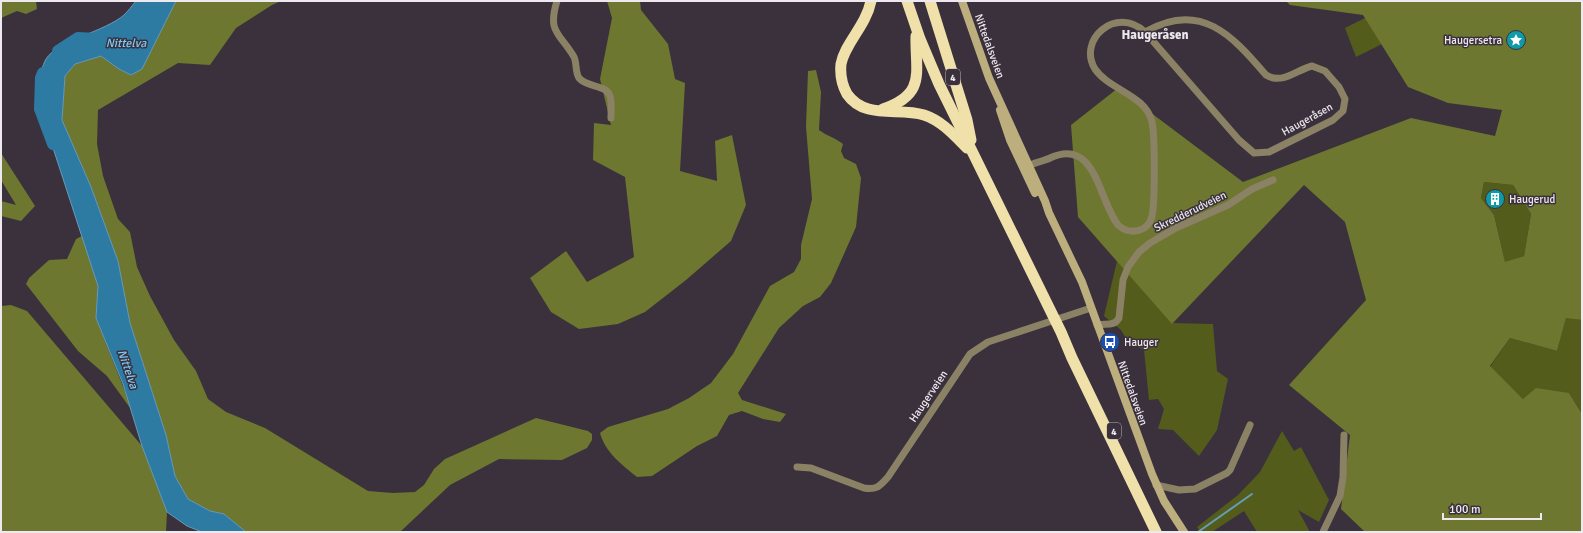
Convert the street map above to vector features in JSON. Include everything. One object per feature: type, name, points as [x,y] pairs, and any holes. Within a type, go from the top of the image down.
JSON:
[{"type":"highway","name":"4","points":[[870,1],[863,24],[844,56],[841,74],[843,86],[852,99],[861,106],[879,111],[911,113],[929,117],[945,127],[973,154]]},
{"type":"highway","name":"4","points":[[907,1],[916,28],[939,84],[1062,332],[1072,358],[1156,532]]},
{"type":"highway","name":"4","points":[[930,1],[967,120],[973,154]]},
{"type":"highway","name":"4","points":[[879,111],[899,103],[909,95],[914,86],[918,67],[916,28]]},
{"type":"highway","name":"4","points":[[1062,332],[1077,355],[1163,532]]},
{"type":"main road","name":"Nittedalsveien","points":[[962,1],[978,49],[1028,169],[1079,276],[1156,484],[1168,509],[1184,532]]},
{"type":"street","points":[[557,1],[553,24],[557,35],[574,58],[578,77],[586,84],[605,89],[610,96],[611,118]]},
{"type":"street","points":[[1145,32],[1168,17],[1183,12]]},
{"type":"street","name":"Haugeråsen","points":[[1028,169],[1064,153],[1079,155],[1089,166],[1118,225],[1126,230],[1134,232],[1144,228],[1148,224],[1152,216],[1153,184],[1153,131],[1150,116],[1140,104],[1101,75],[1093,63],[1092,55],[1094,41],[1102,30],[1108,25],[1122,22],[1130,22],[1139,26],[1239,140],[1254,153],[1269,152],[1339,116],[1344,106],[1343,94],[1325,71],[1312,66],[1280,79],[1270,77],[1266,75],[1228,30],[1212,17]]},
{"type":"street","name":"Skredderudveien","points":[[1097,324],[1111,324],[1117,322],[1119,318],[1123,280],[1128,267],[1145,247],[1176,228],[1228,205],[1252,189],[1273,180]]},
{"type":"street","name":"Haugerveien","points":[[797,467],[811,468],[864,488],[879,488],[970,354],[988,342],[1091,308]]},
{"type":"street","points":[[1156,484],[1179,490],[1195,489],[1227,474],[1250,425]]},
{"type":"street","points":[[1323,532],[1340,496],[1343,477],[1344,436]]},
{"type":"green space","points":[[1,1],[36,1],[37,9],[26,14],[17,11],[1,18]]},
{"type":"green space","points":[[176,1],[281,1],[272,5],[236,28],[210,65],[178,63],[98,110],[97,144],[103,176],[118,219],[130,232],[137,267],[150,296],[174,340],[196,371],[208,399],[226,412],[265,428],[368,491],[393,493],[415,492],[424,485],[434,469],[445,459],[536,418],[588,431],[592,434],[592,440],[587,448],[562,460],[499,459],[450,485],[400,532],[246,532],[224,514],[210,511],[188,499],[175,476],[166,435],[130,323],[118,261],[91,187],[62,120],[65,76],[75,64],[101,56],[119,69],[131,75],[142,68]]},
{"type":"green space","points":[[607,1],[640,1],[641,10],[668,44],[675,79],[685,83],[680,171],[717,181],[715,141],[732,135],[746,205],[731,241],[686,280],[645,312],[618,324],[579,329],[551,312],[530,278],[566,251],[587,282],[634,257],[625,177],[593,160],[594,123],[611,125],[600,79],[612,18]]},
{"type":"green space","points":[[1286,1],[1582,1],[1582,320],[1566,318],[1557,351],[1510,338],[1490,366],[1523,399],[1536,388],[1569,393],[1582,414],[1582,532],[1365,532],[1341,509],[1350,435],[1289,385],[1366,300],[1345,222],[1304,185],[1172,324],[1078,217],[1071,125],[1118,88],[1243,182],[1411,118],[1495,136],[1502,110],[1448,103],[1408,87],[1363,15],[1290,5]],"holes":[[[1484,182],[1513,185],[1531,214],[1524,256],[1505,262],[1494,215],[1481,198]]]},
{"type":"green space","points":[[1369,16],[1382,44],[1356,57],[1345,28]]},
{"type":"green space","points":[[816,70],[821,92],[819,130],[843,144],[841,151],[844,158],[856,164],[861,178],[856,227],[831,283],[820,297],[803,306],[779,328],[738,393],[742,400],[786,414],[780,422],[763,419],[742,411],[729,415],[717,436],[697,446],[652,476],[637,477],[620,463],[610,452],[602,440],[600,433],[608,427],[668,409],[689,398],[711,383],[733,354],[770,286],[794,272],[801,259],[801,245],[812,199],[806,127],[808,71]]},
{"type":"green space","points":[[1,153],[35,206],[21,221],[1,216],[1,201],[16,205],[1,180]]},
{"type":"green space","points":[[1484,182],[1513,185],[1531,214],[1524,256],[1505,263],[1494,215],[1481,198]]},
{"type":"green space","points":[[82,236],[98,286],[96,318],[133,412],[107,376],[78,351],[26,284],[29,278],[49,260],[67,259],[76,239]]},
{"type":"green space","points":[[1117,261],[1172,323],[1213,324],[1217,371],[1228,379],[1217,430],[1199,456],[1173,430],[1158,429],[1164,409],[1158,399],[1149,400],[1144,350],[1128,342],[1121,330],[1104,316]]},
{"type":"green space","points":[[11,305],[27,311],[142,446],[167,512],[166,532],[1,532],[1,306]]},
{"type":"green space","points":[[1566,317],[1582,320],[1582,414],[1569,393],[1523,399],[1490,367],[1510,338],[1557,351]]},
{"type":"green space","points":[[1282,431],[1294,451],[1301,447],[1329,500],[1319,522],[1298,510],[1310,532],[1257,532],[1244,511],[1212,532],[1200,532],[1197,527],[1238,495],[1260,472]]},
{"type":"water","name":"Nittelva","points":[[136,1],[176,1],[142,69],[131,75],[119,69],[101,56],[75,64],[65,76],[62,120],[91,187],[118,261],[130,323],[166,435],[175,476],[188,499],[210,511],[224,514],[246,532],[202,532],[187,526],[167,512],[142,446],[123,384],[96,318],[98,286],[40,108],[41,76],[43,64],[46,59],[60,47],[71,41],[116,21],[124,15]]},
{"type":"waterway","name":"Nittelva","points":[[58,51],[78,38],[96,39]]},
{"type":"waterway","name":"Nittelva","points":[[43,73],[41,78],[40,109],[53,144]]},
{"type":"waterway","points":[[1198,532],[1252,494]]},
{"type":"place","name":"Haugersetra","points":[[1516,40]]},
{"type":"place","name":"Haugerud","points":[[1495,199]]},
{"type":"place","name":"Hauger","points":[[1110,342]]},
{"type":"district","name":"Haugeråsen","points":[[1155,34]]}]
